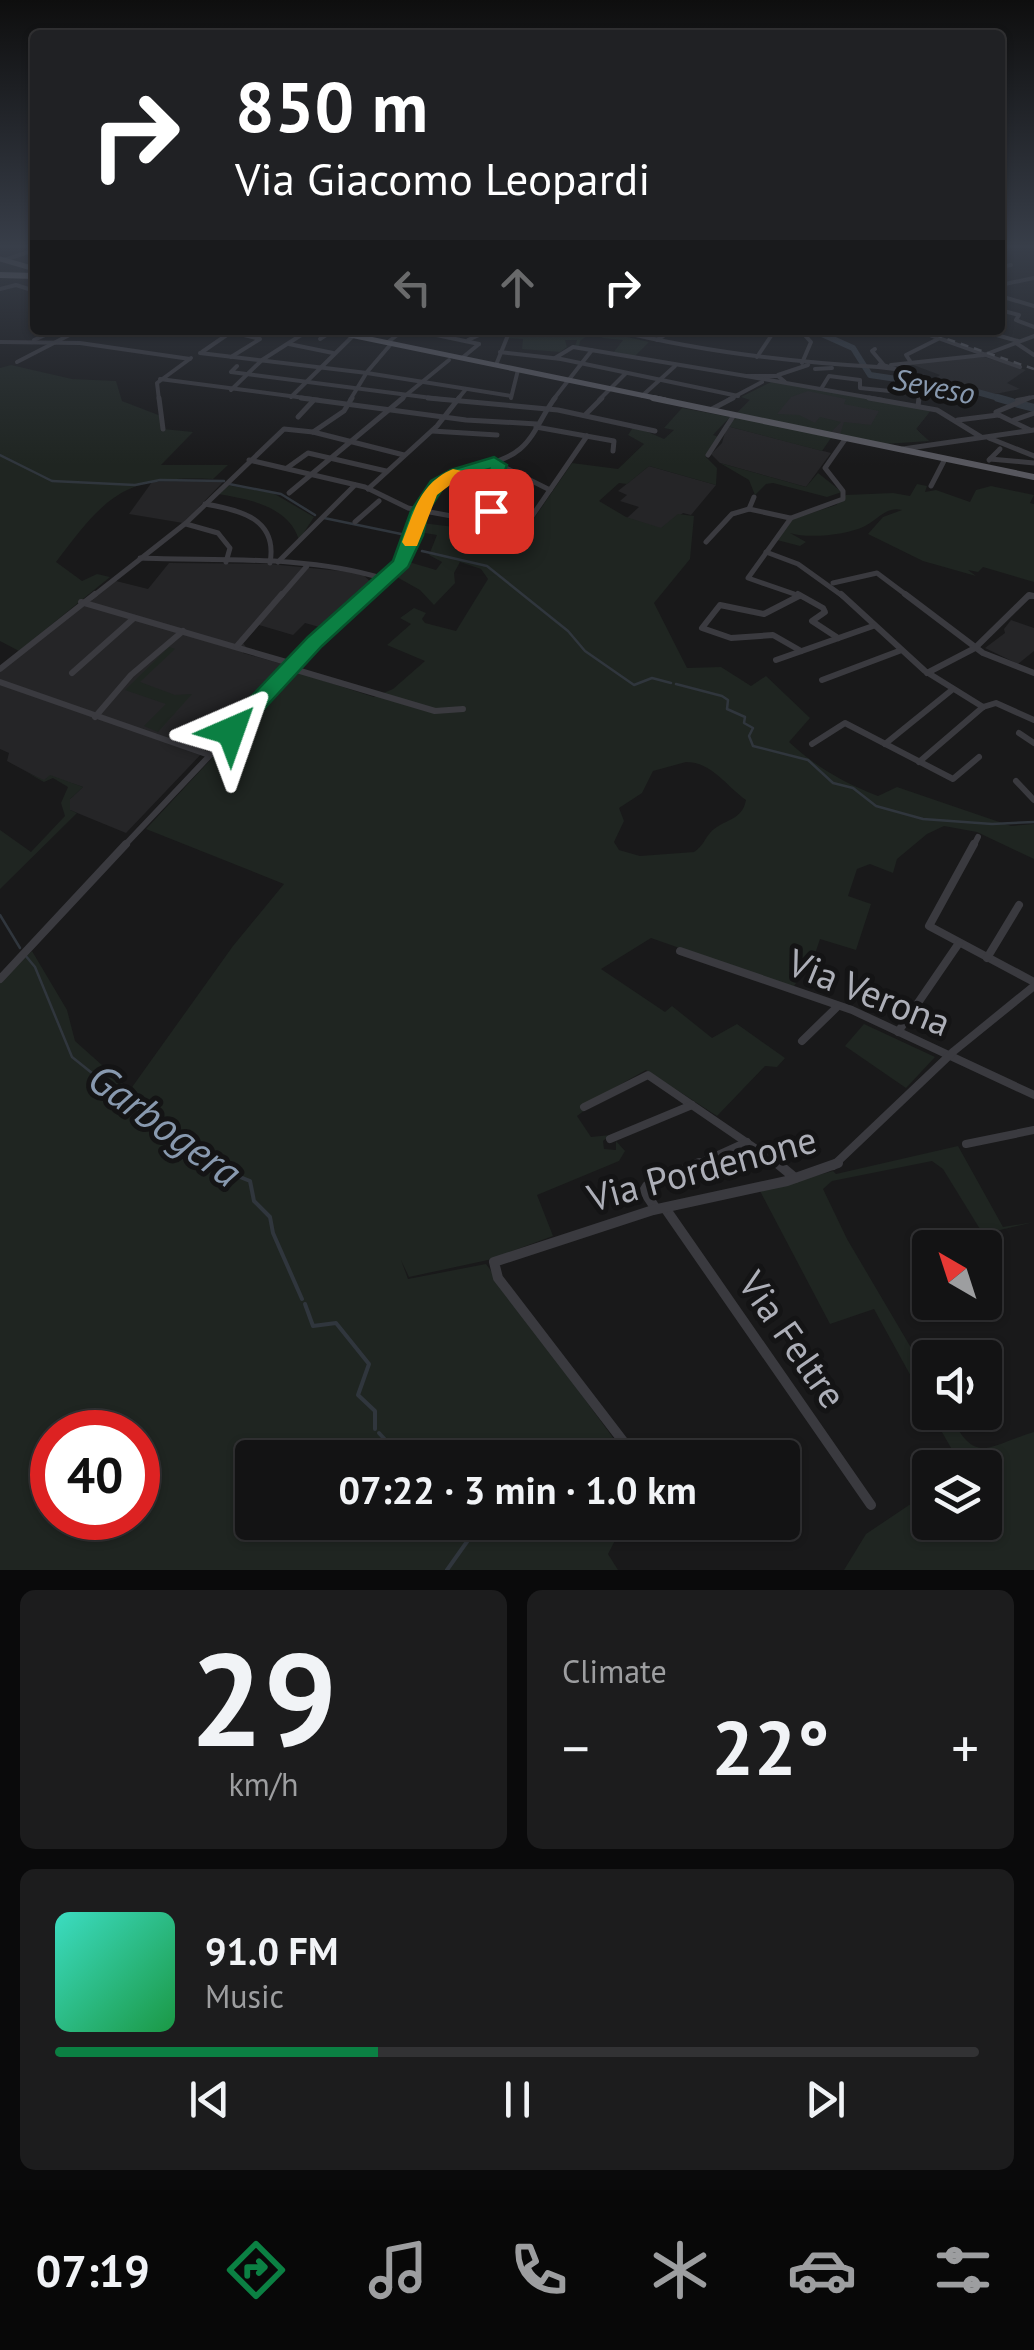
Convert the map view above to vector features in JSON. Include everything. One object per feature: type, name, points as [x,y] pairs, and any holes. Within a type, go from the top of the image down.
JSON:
[{"type":"main road","points":[[352,335],[1034,477]]},
{"type":"street","points":[[32,342],[46,335]]},
{"type":"street","points":[[17,362],[70,335]]},
{"type":"street","points":[[164,429],[157,386],[160,379],[226,335]]},
{"type":"street","points":[[231,357],[260,339],[246,335]]},
{"type":"street","points":[[231,390],[260,361],[302,335]]},
{"type":"street","points":[[320,339],[324,335]]},
{"type":"street","points":[[291,398],[352,335]]},
{"type":"street","points":[[313,432],[348,404],[398,335]]},
{"type":"street","points":[[289,493],[422,382],[479,344],[441,335]]},
{"type":"street","points":[[468,340],[481,335]]},
{"type":"street","points":[[496,366],[506,335]]},
{"type":"street","points":[[634,335],[800,365],[880,365]]},
{"type":"street","points":[[656,341],[665,335]]},
{"type":"street","points":[[757,358],[772,335]]},
{"type":"street","points":[[800,365],[810,342],[804,335]]},
{"type":"street","points":[[931,335],[1020,367]]},
{"type":"street","points":[[1000,335],[1018,342],[1034,355]]},
{"type":"street","points":[[875,348],[872,352],[889,371],[895,369],[892,365],[984,355],[1034,336]]},
{"type":"street","points":[[910,362],[906,355],[940,338]]},
{"type":"street","points":[[0,342],[57,342],[190,359]]},
{"type":"street","points":[[288,344],[334,353]]},
{"type":"street","points":[[555,358],[570,347],[746,376],[779,376],[790,384]]},
{"type":"street","points":[[344,614],[401,563],[420,511],[443,480],[497,464],[522,448],[592,350]]},
{"type":"street","points":[[500,351],[582,363],[738,396]]},
{"type":"street","points":[[200,354],[367,373],[511,396]]},
{"type":"street","points":[[642,396],[676,365]]},
{"type":"street","points":[[715,410],[761,382],[800,365],[839,366]]},
{"type":"street","points":[[237,366],[231,372],[586,415],[655,431]]},
{"type":"street","points":[[512,408],[518,370]]},
{"type":"street","points":[[586,415],[626,372]]},
{"type":"street","points":[[746,376],[761,382],[941,411],[1034,460]]},
{"type":"street","points":[[820,389],[829,376],[846,378],[862,381],[860,388],[920,394],[918,406]]},
{"type":"street","points":[[160,379],[537,426],[616,442],[613,451]]},
{"type":"street","points":[[368,488],[437,426],[466,389]]},
{"type":"street","points":[[1033,430],[996,412],[1013,402],[1034,397]]},
{"type":"street","points":[[298,416],[314,400]]},
{"type":"street","points":[[1013,421],[1034,413]]},
{"type":"street","points":[[708,455],[719,443],[731,414]]},
{"type":"street","points":[[958,420],[1000,414]]},
{"type":"street","points":[[437,426],[458,419]]},
{"type":"street","points":[[0,669],[184,524],[248,460],[287,428],[404,455]]},
{"type":"street","points":[[902,450],[1033,430]]},
{"type":"street","points":[[431,431],[497,434]]},
{"type":"street","points":[[516,538],[587,436]]},
{"type":"street","points":[[838,638],[812,621],[825,610],[800,595],[748,580],[791,518],[843,498],[843,492],[825,468],[846,438]]},
{"type":"street","points":[[980,466],[1000,449]]},
{"type":"street","points":[[286,469],[306,454],[386,471]]},
{"type":"street","points":[[931,486],[945,459]]},
{"type":"street","points":[[990,459],[1034,460]]},
{"type":"street","points":[[248,460],[368,488],[379,500],[420,511],[457,517],[464,513]]},
{"type":"street","points":[[497,464],[550,490]]},
{"type":"street","points":[[491,511],[485,503],[497,464]]},
{"type":"street","points":[[274,563],[355,485]]},
{"type":"street","points":[[749,509],[754,496]]},
{"type":"street","points":[[356,522],[379,500]]},
{"type":"street","points":[[205,504],[241,512],[265,525],[274,543],[274,563]]},
{"type":"street","points":[[706,542],[732,514],[749,509],[791,518]]},
{"type":"street","points":[[184,524],[213,530],[225,537],[230,548],[226,562]]},
{"type":"street","points":[[766,552],[832,583],[899,652],[983,706]]},
{"type":"street","points":[[0,978],[291,666],[405,553]]},
{"type":"street","points":[[139,558],[274,563],[377,577]]},
{"type":"street","points":[[364,599],[377,577],[401,563]]},
{"type":"street","points":[[238,646],[307,566]]},
{"type":"street","points":[[832,583],[877,573],[976,648],[1034,673]]},
{"type":"street","points":[[800,595],[764,614],[720,604],[702,628],[731,638],[772,636],[800,651]]},
{"type":"street","points":[[927,673],[976,648],[1032,596]]},
{"type":"street","points":[[82,602],[238,646],[436,711],[463,709]]},
{"type":"street","points":[[72,673],[135,617]]},
{"type":"street","points":[[776,660],[873,626]]},
{"type":"street","points":[[95,717],[131,675],[184,630]]},
{"type":"street","points":[[822,680],[899,652]]},
{"type":"street","points":[[0,682],[210,754]]},
{"type":"street","points":[[885,744],[952,689]]},
{"type":"street","points":[[919,762],[983,706],[996,703],[1034,720]]},
{"type":"street","points":[[812,744],[844,723],[953,779],[979,757]]},
{"type":"street","points":[[1019,733],[1034,743]]},
{"type":"street","points":[[1016,781],[1034,800]]},
{"type":"street","points":[[978,837],[929,924],[1034,984]]},
{"type":"street","points":[[987,958],[1019,905]]},
{"type":"street","points":[[898,1032],[958,943]]},
{"type":"street","name":"Via Verona","points":[[680,951],[838,1006],[1034,1095]]},
{"type":"street","name":"Via Pordenone","points":[[622,1440],[499,1279],[493,1264],[500,1258],[661,1209],[795,1178],[849,1156],[950,1056],[1034,984]]},
{"type":"street","points":[[802,1041],[838,1006]]},
{"type":"street","points":[[584,1106],[646,1074],[795,1178]]},
{"type":"street","points":[[610,1139],[692,1105]]},
{"type":"street","points":[[966,1144],[1034,1130]]},
{"type":"street","points":[[661,1209],[644,1192],[647,1186],[747,1142]]},
{"type":"street","name":"Via Feltre","points":[[661,1209],[871,1506]]},
{"type":"shaded area","points":[[588,335],[579,347],[575,346],[577,340],[565,340],[567,347],[560,352],[522,349],[523,339],[505,338]]},
{"type":"shaded area","points":[[619,335],[649,342],[635,356],[613,353],[623,340],[602,338]]},
{"type":"shaded area","points":[[984,357],[1026,370],[1007,383],[1020,389],[995,394],[930,381],[940,375],[908,363]]},
{"type":"shaded area","points":[[11,365],[72,379],[116,381],[122,401],[161,416],[163,429],[193,432],[161,465],[228,465],[213,479],[159,481],[138,486],[105,505],[56,562],[82,581],[97,574],[110,577],[19,651],[0,641],[0,368]]},
{"type":"shaded area","points":[[771,382],[931,410],[916,429],[929,441],[885,444],[840,435],[844,422],[871,425],[879,411],[808,391],[791,397],[777,414],[799,415],[815,423],[820,417],[841,422],[830,433],[737,413],[750,400],[741,397]]},
{"type":"shaded area","points":[[774,382],[931,410],[916,429],[929,441],[840,435],[737,413],[763,387]]},
{"type":"shaded area","points":[[682,408],[730,417],[713,435],[719,437],[705,456],[717,468],[716,485],[649,466],[627,484],[619,483],[599,501],[626,517],[661,528],[678,514],[694,516],[690,559],[654,603],[687,668],[721,667],[751,686],[766,676],[810,718],[789,742],[820,767],[878,796],[897,787],[1011,826],[1034,824],[1034,859],[977,832],[944,826],[927,834],[897,859],[893,873],[870,864],[857,869],[848,896],[871,904],[856,950],[820,939],[812,963],[808,963],[793,988],[651,938],[601,969],[665,1012],[672,1006],[712,1038],[737,1024],[785,1058],[777,1067],[765,1066],[717,1116],[646,1070],[582,1106],[585,1110],[577,1116],[591,1137],[610,1135],[603,1141],[604,1149],[616,1150],[616,1141],[625,1151],[619,1161],[537,1195],[553,1236],[488,1260],[409,1277],[401,1260],[408,1279],[486,1264],[615,1440],[235,1440],[235,1540],[615,1540],[608,1554],[618,1570],[0,1570],[0,983],[32,951],[67,1010],[75,1041],[130,1090],[233,946],[284,884],[146,829],[293,671],[374,697],[393,689],[425,661],[387,645],[411,624],[400,618],[414,608],[426,613],[422,619],[425,623],[456,631],[488,579],[481,569],[460,562],[454,573],[455,583],[434,605],[420,590],[395,576],[409,562],[436,570],[442,562],[429,555],[437,535],[418,532],[422,523],[479,530],[515,546],[572,463],[618,469],[644,444],[628,435],[634,426],[664,439],[674,430],[664,428]],"holes":[[[695,763],[711,770],[746,800],[740,812],[715,828],[694,852],[640,856],[619,850],[614,842],[624,821],[619,808],[642,793],[653,771]]]},
{"type":"shaded area","points":[[737,417],[842,440],[831,438],[822,451],[727,426]]},
{"type":"shaded area","points":[[727,426],[831,453],[806,487],[720,463],[711,454],[722,443]]},
{"type":"shaded area","points":[[720,463],[806,487],[818,473],[842,492],[827,497],[773,483],[766,484],[755,495],[749,480]]},
{"type":"shaded area","points":[[649,466],[716,485],[691,515],[683,513],[661,529],[627,518],[639,507],[620,501],[627,495],[618,491]]},
{"type":"shaded area","points":[[152,482],[223,482],[183,523],[129,514]]},
{"type":"shaded area","points":[[917,484],[927,486],[925,492],[936,490],[970,502],[976,490],[991,486],[1034,495],[1030,503],[1034,504],[1034,582],[983,567],[978,572],[968,570],[976,576],[923,561],[868,534],[883,517],[902,510],[896,509],[849,532],[817,536],[790,533],[806,542],[800,546],[777,540],[793,519],[836,505],[846,495],[910,496]]},
{"type":"shaded area","points":[[226,485],[273,493],[314,517],[299,540],[294,528],[277,512],[218,494]]},
{"type":"shaded area","points":[[169,563],[270,564],[361,573],[371,582],[323,628],[305,623],[293,635],[259,625],[243,643],[243,653],[286,665],[126,833],[70,810],[70,799],[83,787],[50,776],[44,781],[7,761],[9,753],[0,749],[0,672],[112,580],[148,589]]},
{"type":"shaded area","points":[[1011,620],[1034,628],[1034,651],[1018,664],[985,648],[1005,633]]},
{"type":"shaded area","points":[[169,647],[175,649],[140,682],[175,695],[192,694],[158,732],[144,726],[166,704],[125,690]]},
{"type":"shaded area","points":[[28,773],[44,780],[50,775],[83,787],[70,799],[70,810],[77,813],[0,889],[0,830],[31,852],[65,816],[61,803],[68,787],[53,778],[44,782]]},
{"type":"shaded area","points":[[864,1024],[935,1057],[906,1088],[845,1046]]},
{"type":"shaded area","points":[[958,1146],[1003,1227],[1034,1222],[1000,1230],[981,1230],[943,1169],[932,1161],[832,1181],[823,1189],[847,1239],[912,1349],[912,1378],[874,1309],[830,1324],[760,1191],[833,1171],[836,1174]]},
{"type":"shaded area","points":[[941,1430],[959,1430],[966,1440],[982,1448],[1034,1432],[1034,1570],[844,1570],[866,1534],[912,1503],[912,1540],[1002,1540],[1002,1450],[952,1450]]},
{"type":"waterway","name":"Seveso","points":[[824,335],[853,348],[870,375],[970,390],[1006,400]]},
{"type":"waterway","name":"Seveso","points":[[998,398],[1012,402]]},
{"type":"waterway","name":"Seveso","points":[[1015,403],[1034,408]]},
{"type":"waterway","points":[[0,455],[52,481],[135,485],[160,480],[224,481]]},
{"type":"waterway","points":[[229,484],[281,494],[315,515]]},
{"type":"waterway","points":[[324,518],[406,535]]},
{"type":"waterway","points":[[422,551],[487,566],[568,631],[585,651],[634,685],[652,678],[671,683]]},
{"type":"waterway","points":[[676,684],[722,696],[728,700],[727,709],[745,717],[744,723],[753,728],[749,736],[753,746],[808,760],[833,783],[853,788],[876,806],[923,819],[992,824],[1034,822]]},
{"type":"waterway","name":"Garbogera","points":[[0,915],[20,948]]},
{"type":"waterway","name":"Garbogera","points":[[25,955],[35,967],[72,1057],[208,1166]]},
{"type":"waterway","name":"Garbogera","points":[[205,1163],[250,1181],[254,1201],[270,1217],[273,1233],[302,1299]]},
{"type":"waterway","name":"Garbogera","points":[[305,1304],[313,1326],[336,1323],[369,1364],[358,1395],[375,1411],[375,1429]]},
{"type":"waterway","name":"Garbogera","points":[[379,1433],[385,1440]]},
{"type":"waterway","name":"Garbogera","points":[[447,1570],[468,1540]]},
{"type":"railway","points":[[935,335],[1034,369]]},
{"type":"slow traffic","points":[[411,542],[430,493],[459,472]]},
{"type":"route","points":[[231,731],[315,642],[401,563],[420,511],[436,485],[457,473],[494,462],[499,465],[494,469],[485,503],[491,511]]}]
